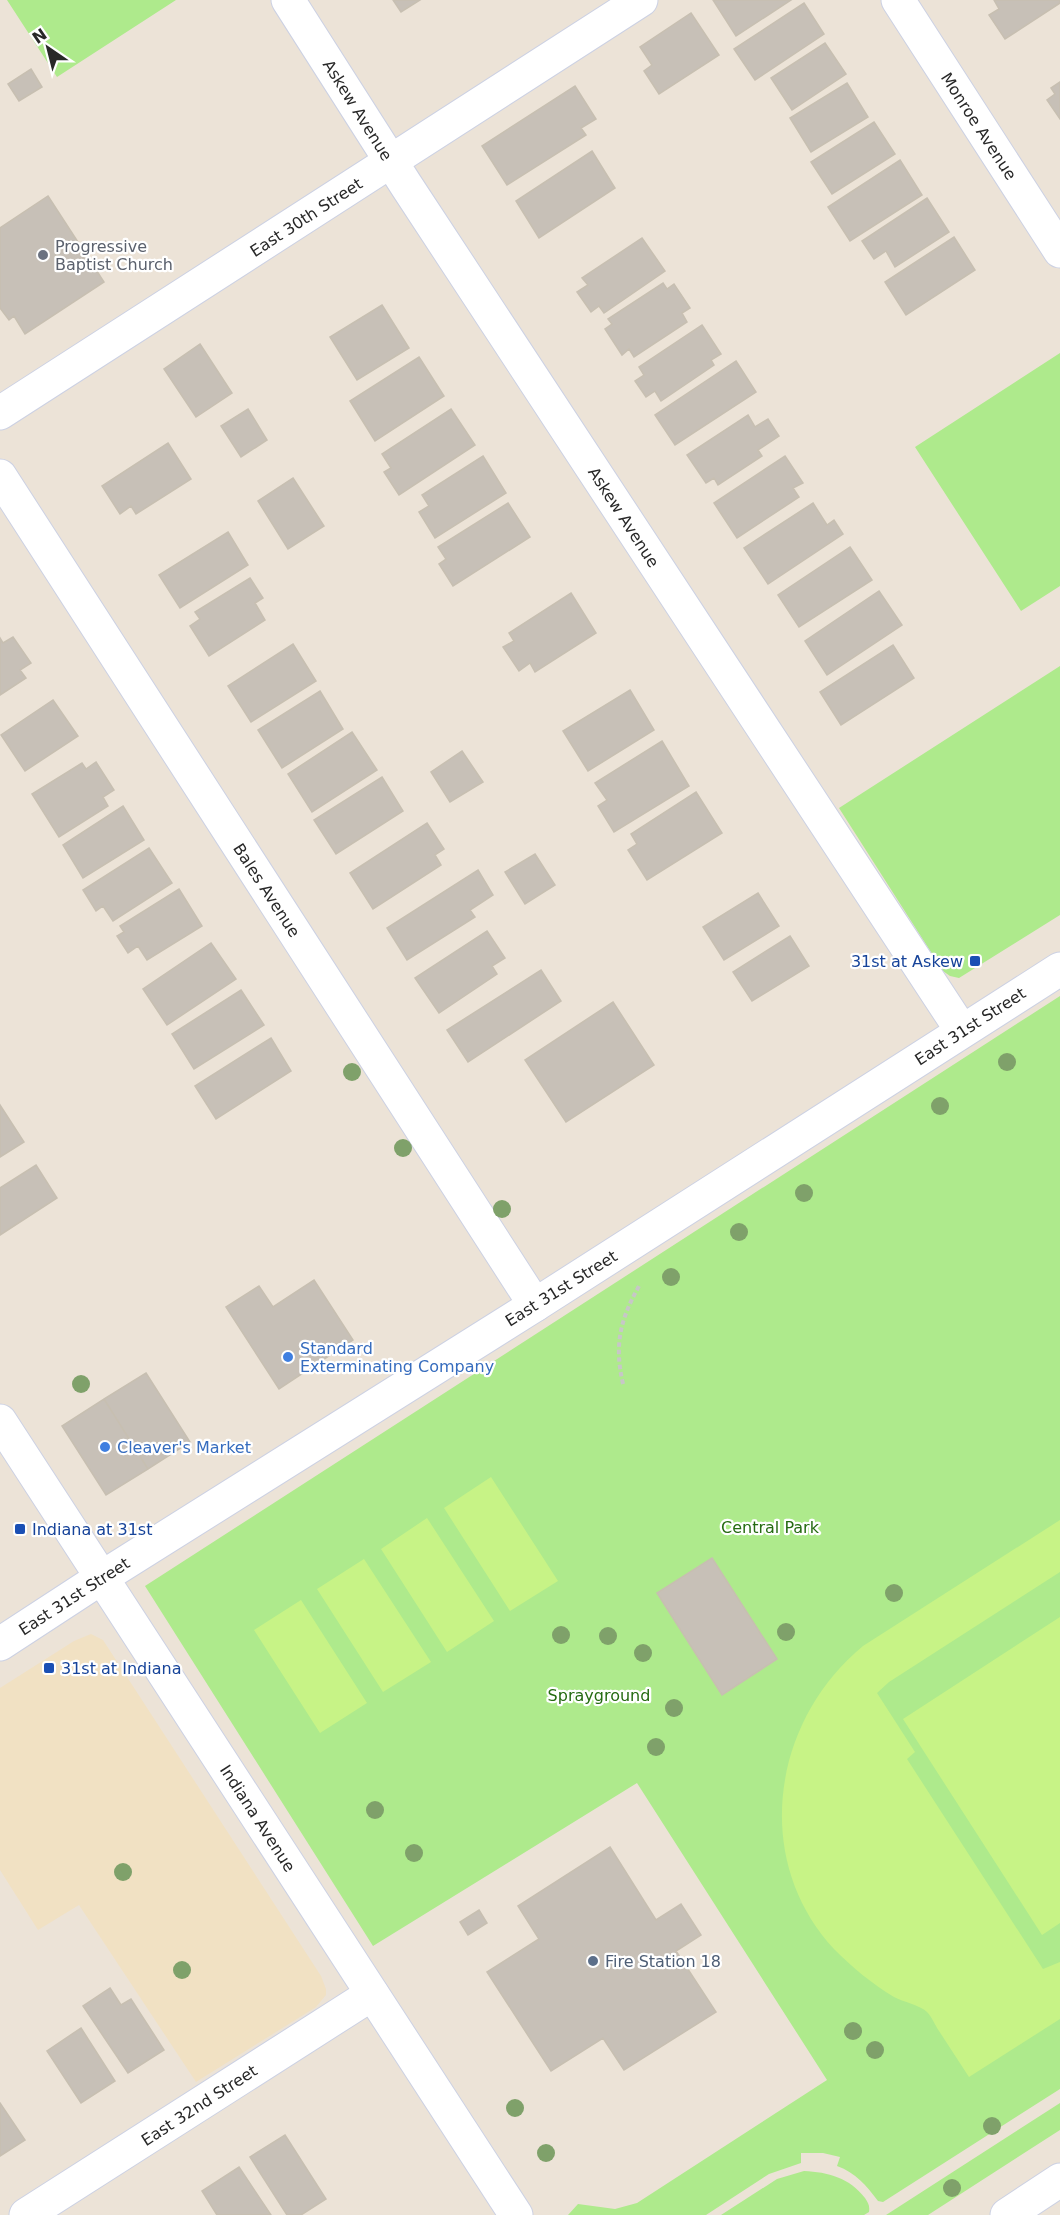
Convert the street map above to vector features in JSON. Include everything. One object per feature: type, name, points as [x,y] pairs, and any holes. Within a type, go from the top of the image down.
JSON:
[{"type":"street","name":"Askew Avenue","points":[[288,0],[391,162],[962,1031]]},
{"type":"street","name":"East 30th Street","points":[[0,413],[641,0]]},
{"type":"street","name":"Monroe Avenue","points":[[898,0],[1060,251]]},
{"type":"street","name":"Bales Avenue","points":[[0,476],[535,1305]]},
{"type":"street","name":"East 31st Street","points":[[0,1644],[1060,969]]},
{"type":"street","name":"Indiana Avenue","points":[[0,1421],[516,2215]]},
{"type":"street","name":"East 32nd Street","points":[[26,2215],[372,1994]]},
{"type":"street","points":[[1007,2215],[1060,2180]]},
{"type":"path","points":[[623,1383],[617,1344],[624,1317],[639,1286]]},
{"type":"shaded area","points":[[91,1634],[103,1640],[321,1976],[326,1989],[326,1995],[316,2007],[196,2082],[79,1905],[38,1930],[0,1870],[0,1688],[74,1641]]},
{"type":"green space","points":[[7,0],[176,0],[57,77]]},
{"type":"green space","points":[[1060,353],[1060,586],[1021,611],[915,447]]},
{"type":"green space","points":[[1060,666],[1060,915],[959,978],[950,976],[943,971],[839,808]]},
{"type":"green space","name":"Central Park","points":[[1060,996],[1060,2089],[883,2202],[878,2201],[855,2176],[837,2166],[840,2157],[823,2153],[801,2153],[801,2163],[769,2174],[706,2215],[568,2215],[578,2204],[615,2209],[637,2203],[827,2080],[637,1783],[373,1946],[145,1586]]},
{"type":"green space","points":[[491,1477],[558,1581],[510,1611],[444,1508]]},
{"type":"green space","points":[[427,1518],[494,1621],[447,1652],[381,1549]]},
{"type":"green space","points":[[1060,1520],[1060,1572],[889,1682],[877,1693],[915,1752],[907,1759],[1043,1969],[1060,1962],[1060,2019],[969,2077],[927,2012],[894,1997],[862,1975],[834,1949],[808,1913],[791,1874],[783,1833],[783,1792],[792,1751],[808,1712],[832,1677],[863,1646]]},
{"type":"green space","points":[[364,1559],[431,1662],[383,1692],[317,1589]]},
{"type":"green space","points":[[301,1600],[367,1703],[320,1733],[254,1630]]},
{"type":"green space","points":[[1060,1617],[1060,1923],[1042,1935],[903,1719]]},
{"type":"green space","points":[[1060,2103],[1060,2130],[928,2215],[886,2215]]},
{"type":"green space","points":[[804,2171],[838,2177],[853,2185],[865,2198],[869,2212],[864,2215],[721,2215],[777,2179]]},
{"type":"building","points":[[393,0],[420,0],[401,12]]},
{"type":"building","points":[[713,0],[791,0],[736,36]]},
{"type":"building","points":[[994,0],[1060,0],[1060,3],[1005,39],[989,15],[999,9]]},
{"type":"building","points":[[804,3],[824,34],[755,80],[734,49]]},
{"type":"building","points":[[691,13],[719,55],[659,94],[644,71],[652,65],[640,47]]},
{"type":"building","points":[[825,43],[846,74],[792,110],[771,78]]},
{"type":"building","points":[[31,69],[42,87],[19,101],[8,84]]},
{"type":"building","points":[[1060,82],[1060,119],[1047,100],[1055,94],[1051,88]]},
{"type":"building","points":[[847,83],[868,117],[811,152],[790,118]]},
{"type":"building","points":[[575,86],[596,119],[581,128],[586,135],[507,185],[482,146]]},
{"type":"building","points":[[874,122],[895,154],[832,194],[811,162]]},
{"type":"building","points":[[592,151],[615,188],[539,238],[516,201]]},
{"type":"building","points":[[900,160],[922,195],[850,241],[828,207]]},
{"type":"building","name":"Progressive Baptist Church","points":[[48,196],[104,282],[25,334],[14,316],[9,320],[0,308],[0,228]]},
{"type":"building","points":[[927,198],[949,232],[895,267],[886,251],[874,259],[862,241]]},
{"type":"building","points":[[954,237],[975,270],[906,315],[885,282]]},
{"type":"building","points":[[642,238],[665,271],[604,313],[599,306],[591,312],[577,292],[588,285],[582,278]]},
{"type":"building","points":[[663,283],[667,289],[674,284],[690,308],[682,313],[687,322],[634,357],[629,349],[622,355],[605,329],[612,324],[608,319]]},
{"type":"building","points":[[382,305],[409,348],[357,380],[330,337]]},
{"type":"building","points":[[702,325],[721,354],[711,360],[714,365],[661,401],[655,391],[646,397],[635,381],[644,375],[639,367]]},
{"type":"building","points":[[200,344],[232,393],[196,417],[164,369]]},
{"type":"building","points":[[419,357],[444,396],[375,441],[350,401]]},
{"type":"building","points":[[736,361],[756,392],[675,445],[655,415]]},
{"type":"building","points":[[248,409],[267,440],[241,457],[221,426]]},
{"type":"building","points":[[451,409],[475,445],[399,495],[384,472],[391,468],[382,454]]},
{"type":"building","points":[[748,415],[755,427],[768,419],[779,436],[758,450],[762,456],[718,485],[714,478],[706,483],[687,455]]},
{"type":"building","points":[[168,443],[191,479],[136,514],[131,506],[120,514],[102,486]]},
{"type":"building","points":[[483,456],[506,493],[435,538],[419,512],[429,506],[422,495]]},
{"type":"building","points":[[785,456],[803,483],[793,488],[799,497],[737,538],[714,503]]},
{"type":"building","points":[[293,478],[324,526],[288,549],[258,501]]},
{"type":"building","points":[[508,503],[530,537],[453,586],[439,564],[446,559],[438,547]]},
{"type":"building","points":[[813,503],[827,525],[834,520],[843,534],[768,584],[744,548]]},
{"type":"building","points":[[228,532],[248,565],[180,608],[159,575]]},
{"type":"building","points":[[850,547],[872,580],[799,627],[778,595]]},
{"type":"building","points":[[250,578],[263,598],[255,603],[265,620],[209,656],[190,626],[200,619],[195,612]]},
{"type":"building","points":[[879,591],[902,625],[827,675],[805,641]]},
{"type":"building","points":[[571,593],[596,633],[535,672],[530,663],[519,671],[503,647],[514,641],[509,633]]},
{"type":"building","points":[[13,637],[31,663],[20,670],[26,678],[0,695],[0,638],[3,643]]},
{"type":"building","points":[[293,644],[316,681],[251,722],[228,686]]},
{"type":"building","points":[[893,645],[914,678],[841,725],[820,692]]},
{"type":"building","points":[[630,690],[654,730],[588,771],[563,731]]},
{"type":"building","points":[[320,691],[343,729],[282,768],[258,730]]},
{"type":"building","points":[[53,700],[78,736],[25,771],[1,735]]},
{"type":"building","points":[[352,732],[377,770],[312,812],[288,774]]},
{"type":"building","points":[[662,741],[689,786],[614,832],[598,806],[607,800],[595,783]]},
{"type":"building","points":[[462,751],[483,782],[450,802],[431,772]]},
{"type":"building","points":[[96,762],[114,790],[103,797],[108,806],[59,837],[32,794],[82,763],[86,769]]},
{"type":"building","points":[[382,777],[403,811],[336,854],[314,820]]},
{"type":"building","points":[[696,792],[722,833],[647,880],[628,850],[637,844],[631,834]]},
{"type":"building","points":[[123,806],[144,840],[83,878],[63,845]]},
{"type":"building","points":[[427,823],[444,849],[435,855],[441,865],[373,909],[350,873]]},
{"type":"building","points":[[149,848],[172,883],[113,921],[103,906],[96,911],[83,890]]},
{"type":"building","points":[[535,854],[555,885],[525,904],[505,872]]},
{"type":"building","points":[[478,870],[493,895],[470,910],[475,917],[407,960],[387,928]]},
{"type":"building","points":[[179,889],[202,926],[147,960],[138,946],[128,953],[117,936],[124,932],[120,926]]},
{"type":"building","points":[[758,893],[779,926],[724,960],[703,927]]},
{"type":"building","points":[[487,931],[505,958],[492,966],[497,974],[439,1013],[415,978]]},
{"type":"building","points":[[790,936],[809,966],[752,1001],[733,972]]},
{"type":"building","points":[[211,943],[236,979],[167,1025],[143,989]]},
{"type":"building","points":[[541,970],[561,1001],[468,1062],[447,1030]]},
{"type":"building","points":[[241,990],[264,1025],[194,1069],[172,1034]]},
{"type":"building","points":[[613,1002],[654,1065],[566,1122],[525,1060]]},
{"type":"building","points":[[271,1038],[291,1071],[216,1119],[195,1086]]},
{"type":"building","points":[[0,1105],[24,1142],[0,1157]]},
{"type":"building","points":[[36,1165],[57,1198],[0,1235],[0,1188]]},
{"type":"building","points":[[314,1280],[353,1340],[279,1389],[226,1307],[259,1286],[273,1307]]},
{"type":"building","points":[[146,1373],[190,1442],[148,1469],[104,1399]]},
{"type":"building","name":"Cleaver's Market","points":[[104,1399],[148,1469],[106,1495],[62,1426]]},
{"type":"building","points":[[712,1558],[777,1659],[722,1695],[657,1593]]},
{"type":"building","name":"Fire Station 18","points":[[610,1847],[656,1920],[681,1904],[701,1935],[676,1951],[716,2012],[624,2070],[603,2038],[551,2071],[487,1972],[539,1939],[518,1906]]},
{"type":"building","points":[[479,1910],[487,1923],[468,1935],[460,1922]]},
{"type":"building","points":[[110,1988],[121,2005],[131,1999],[164,2050],[128,2073],[83,2006]]},
{"type":"building","points":[[81,2028],[115,2081],[81,2103],[47,2051]]},
{"type":"building","points":[[0,2103],[25,2140],[0,2156]]},
{"type":"building","points":[[285,2135],[326,2199],[301,2215],[287,2215],[250,2157]]},
{"type":"building","points":[[239,2167],[271,2215],[217,2215],[202,2191]]},
{"type":"place","name":"Progressive Baptist Church","points":[[43,255]]},
{"type":"place","name":"31st at Askew","points":[[975,961]]},
{"type":"place","name":"Standard Exterminating Company","points":[[288,1357]]},
{"type":"place","name":"Cleaver's Market","points":[[105,1447]]},
{"type":"place","name":"Indiana at 31st","points":[[20,1529]]},
{"type":"place","name":"31st at Indiana","points":[[49,1668]]},
{"type":"place","name":"Fire Station 18","points":[[593,1961]]},
{"type":"park label","name":"Sprayground","points":[[599,1695]]}]
